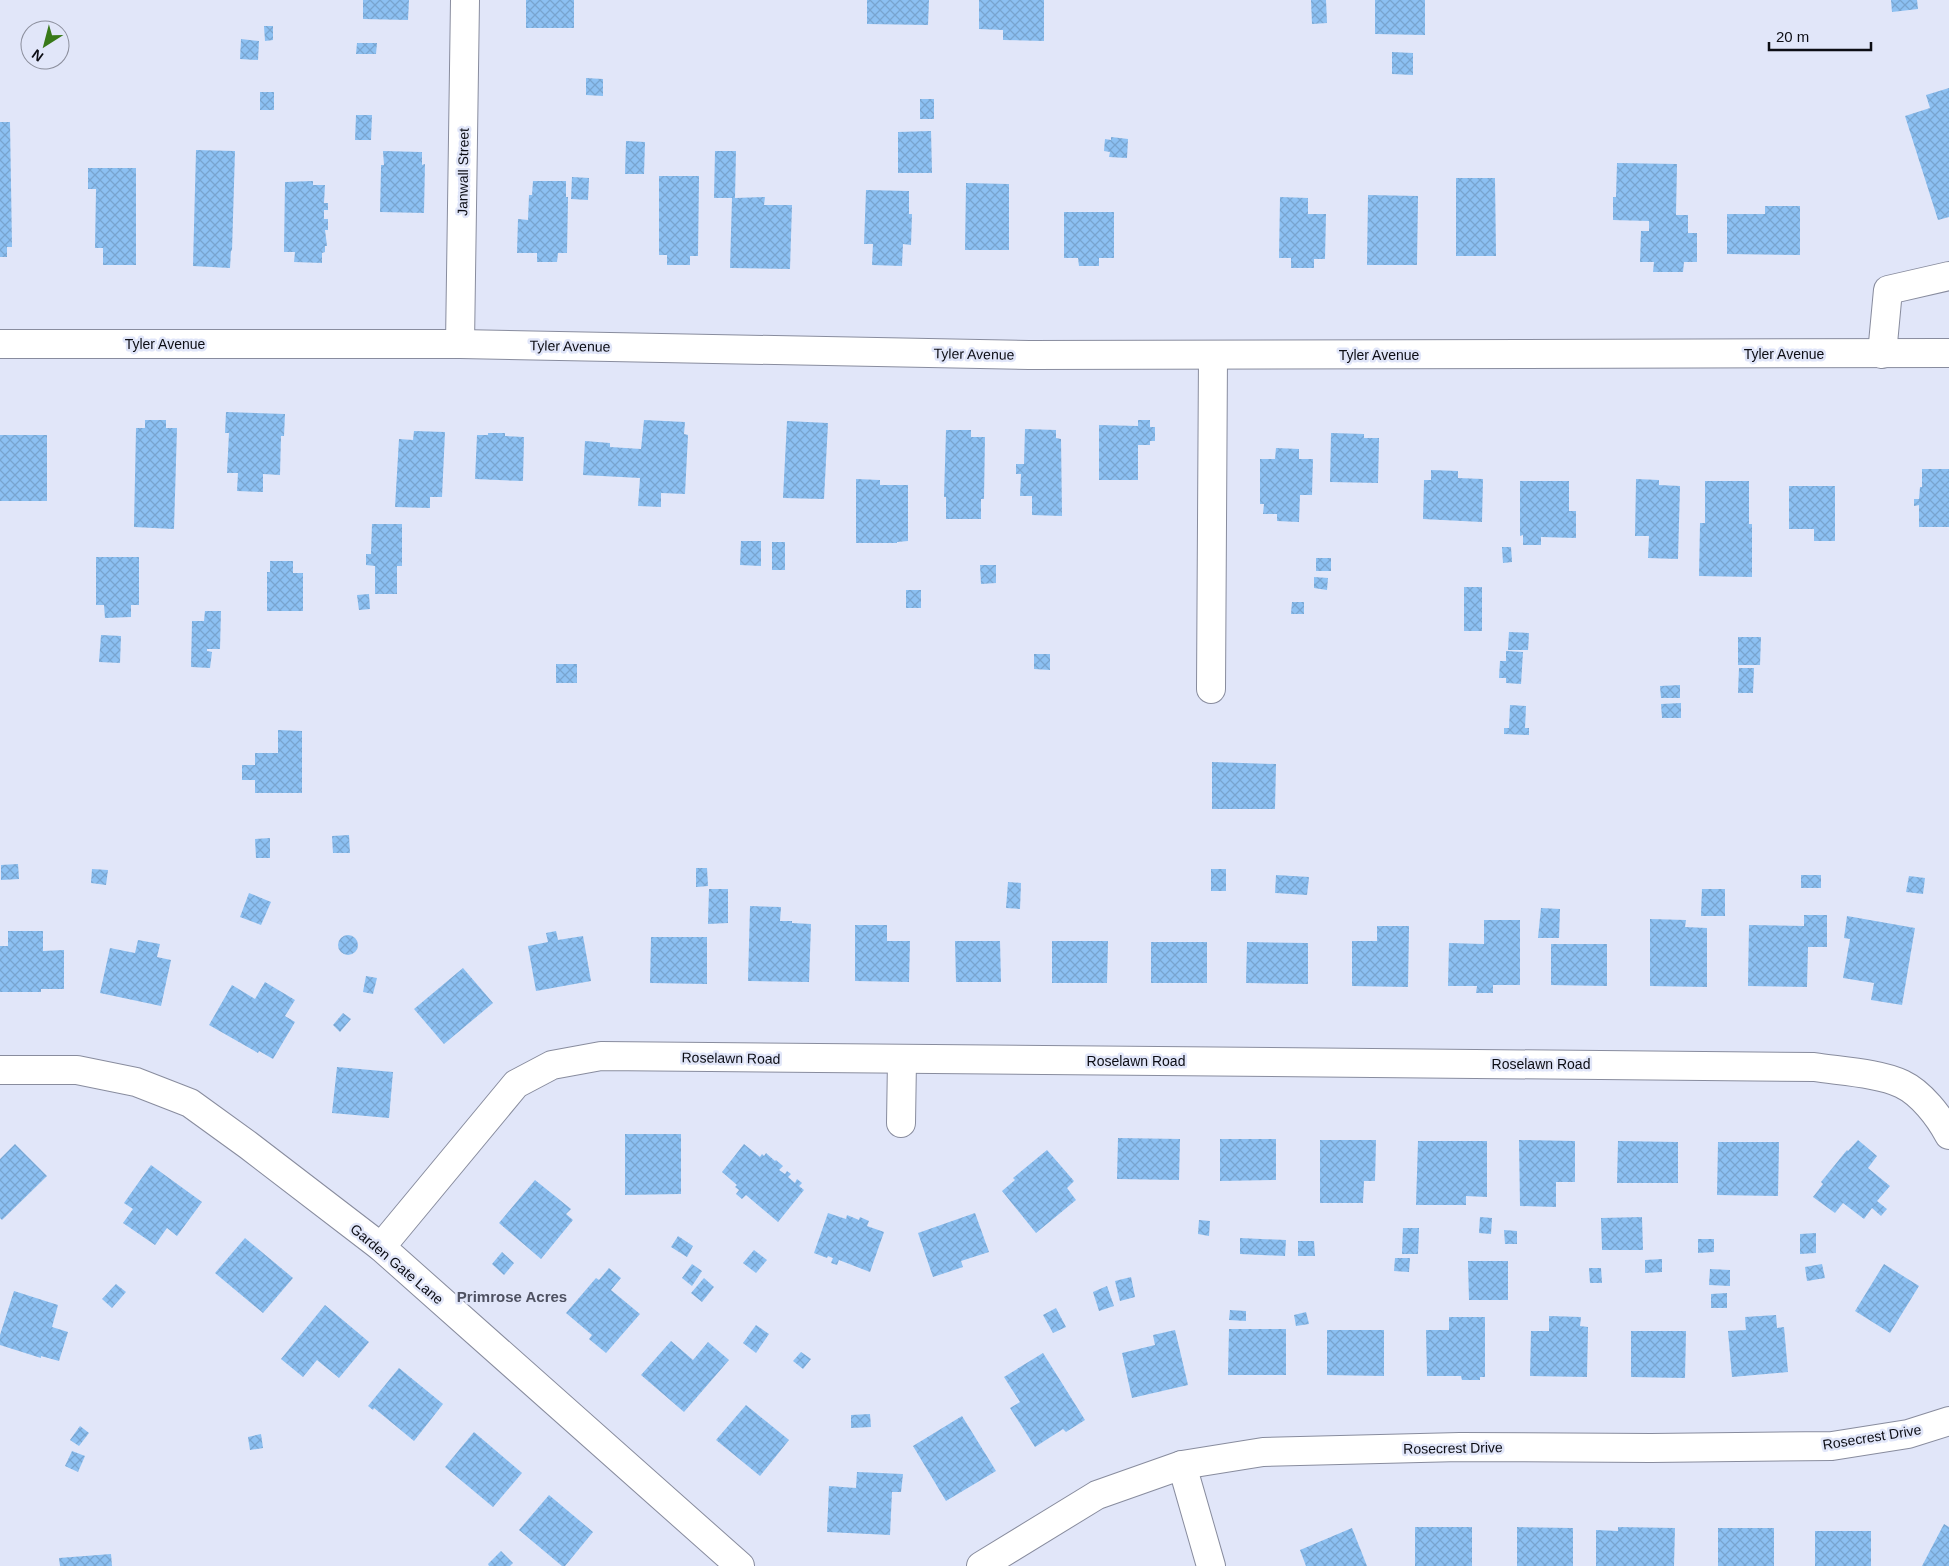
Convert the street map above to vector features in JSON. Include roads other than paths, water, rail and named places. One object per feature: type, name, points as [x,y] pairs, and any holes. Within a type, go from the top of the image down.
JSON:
[{"type":"street","name":"Janwall Street","points":[[460,344],[465,0]]},
{"type":"street","points":[[1882,354],[1888,290],[1949,276]]},
{"type":"street","name":"Tyler Avenue","points":[[0,344],[460,344],[1030,355],[1213,356],[1949,353]]},
{"type":"street","points":[[1211,689],[1213,356]]},
{"type":"street","name":"Roselawn Road","points":[[381,1247],[516,1084],[552,1065],[601,1056],[1814,1067],[1880,1077],[1902,1084],[1922,1098],[1949,1135]]},
{"type":"street","points":[[901,1123],[902,1060]]},
{"type":"street","name":"Garden Gate Lane","points":[[0,1070],[77,1070],[136,1082],[190,1103],[381,1247],[740,1566]]},
{"type":"street","name":"Rosecrest Drive","points":[[981,1566],[1097,1495],[1182,1464],[1273,1452],[1460,1447],[1651,1448],[1832,1446],[1908,1434],[1949,1421]]},
{"type":"street","points":[[1182,1464],[1212,1566]]},
{"type":"district","name":"Primrose Acres","points":[[512,1297]]}]
